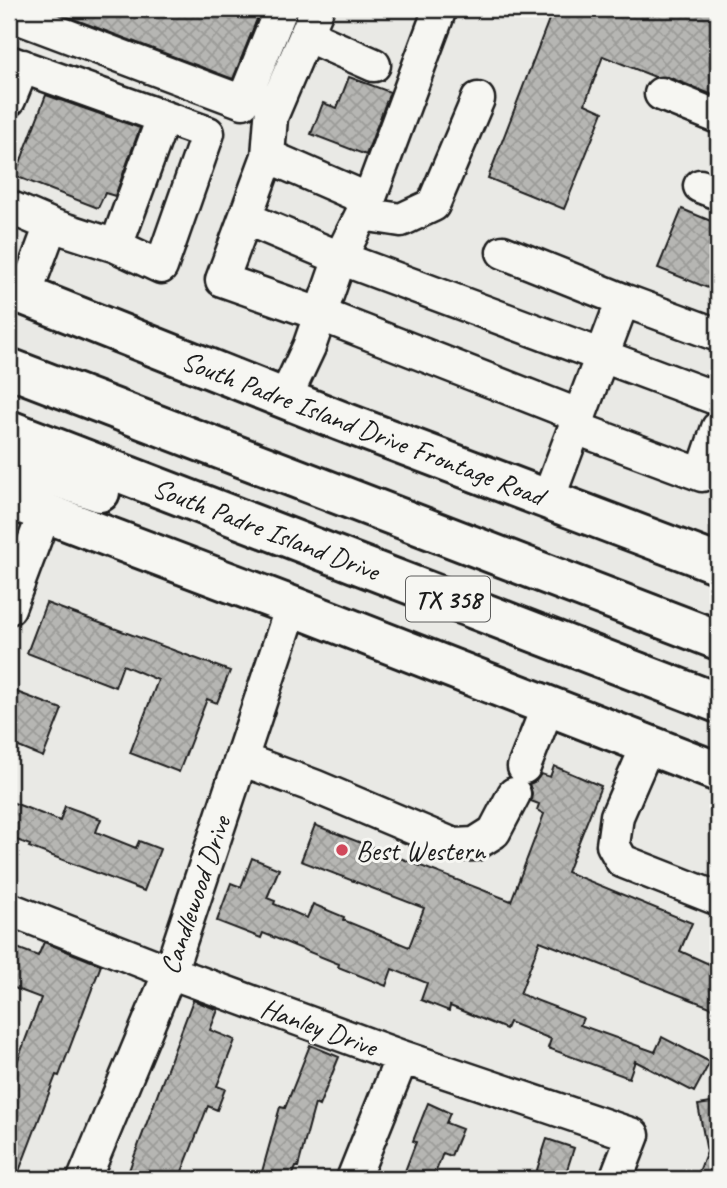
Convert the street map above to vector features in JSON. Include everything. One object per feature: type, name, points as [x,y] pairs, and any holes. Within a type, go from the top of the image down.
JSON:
[{"type":"main road","name":"South Padre Island Drive Frontage Road","points":[[17,292],[718,564]]},
{"type":"main road","points":[[9,359],[73,393]]},
{"type":"main road","name":"South Padre Island Drive","points":[[9,368],[718,640]]},
{"type":"main road","name":"South Padre Island Drive","points":[[9,430],[718,703]]},
{"type":"main road","points":[[9,461],[105,494],[178,495]]},
{"type":"main road","points":[[9,499],[718,772]]},
{"type":"street","points":[[9,14],[243,102],[281,9]]},
{"type":"street","points":[[285,398],[322,315],[340,258],[366,207],[440,9]]},
{"type":"street","points":[[374,65],[311,22],[271,117],[268,156],[222,280],[322,315],[702,475],[718,428]]},
{"type":"street","points":[[9,100],[16,64],[208,133],[161,267],[117,246],[51,225],[9,207]]},
{"type":"street","points":[[661,94],[718,117]]},
{"type":"street","points":[[268,156],[366,207],[401,220],[433,205],[478,99]]},
{"type":"street","points":[[117,246],[163,118]]},
{"type":"street","points":[[245,218],[340,258],[718,399]]},
{"type":"street","points":[[17,292],[51,225]]},
{"type":"street","points":[[503,253],[718,335]]},
{"type":"street","points":[[548,499],[623,300]]},
{"type":"street","points":[[9,608],[15,572],[45,512]]},
{"type":"street","name":"Candlewood Drive","points":[[84,1179],[170,972],[292,606]]},
{"type":"street","points":[[242,759],[454,845],[475,844],[494,832],[519,780],[548,706]]},
{"type":"street","points":[[648,745],[617,816],[613,845],[622,861],[718,897]]},
{"type":"street","name":"Hanley Drive","points":[[9,909],[170,972],[402,1057],[633,1135],[616,1179]]},
{"type":"street","points":[[353,1179],[402,1057]]},
{"type":"building","points":[[47,9],[261,9],[233,79]]},
{"type":"building","points":[[553,9],[718,9],[718,97],[668,77],[655,77],[603,56],[585,104],[603,112],[564,209],[488,178]]},
{"type":"building","points":[[349,77],[390,92],[366,155],[311,134],[323,103],[337,108]]},
{"type":"building","points":[[46,95],[140,128],[115,196],[105,193],[98,208],[15,176]]},
{"type":"building","points":[[682,209],[718,224],[718,292],[658,268]]},
{"type":"building","points":[[46,603],[230,671],[217,703],[207,699],[179,772],[130,753],[158,680],[123,665],[115,687],[27,653]]},
{"type":"building","points":[[14,691],[62,709],[43,757],[9,743],[9,705]]},
{"type":"building","points":[[554,766],[601,786],[567,872],[692,923],[680,951],[718,968],[718,1010],[540,941],[520,994],[583,1018],[580,1025],[655,1052],[662,1037],[710,1062],[694,1092],[635,1061],[629,1078],[548,1048],[551,1039],[509,1022],[506,1029],[450,1006],[449,1011],[421,1000],[427,983],[392,969],[386,986],[263,933],[261,938],[217,921],[231,883],[241,887],[252,858],[279,869],[267,898],[275,901],[274,904],[307,918],[313,904],[344,917],[343,920],[409,947],[424,908],[301,861],[315,825],[511,901],[544,814],[537,810],[539,804],[531,801],[529,784],[536,781],[541,774],[550,777]]},
{"type":"building","points":[[9,801],[60,821],[65,806],[101,819],[96,832],[136,848],[139,841],[160,849],[144,891],[9,837]]},
{"type":"building","points":[[44,942],[101,965],[16,1179],[9,1179],[9,1067],[14,1070],[41,998],[9,986],[9,945],[38,956]]},
{"type":"building","points":[[193,1000],[218,1010],[210,1030],[235,1040],[217,1086],[225,1089],[217,1110],[208,1106],[179,1179],[144,1179],[128,1173]]},
{"type":"building","points":[[310,1045],[339,1057],[319,1106],[315,1104],[298,1167],[291,1179],[260,1179],[280,1107],[285,1108]]},
{"type":"building","points":[[718,1102],[718,1179],[696,1179],[707,1152],[698,1105]]},
{"type":"building","points":[[428,1103],[450,1113],[446,1123],[462,1129],[451,1156],[443,1153],[433,1179],[402,1179],[416,1142],[413,1141]]},
{"type":"building","points":[[547,1139],[574,1148],[564,1179],[534,1179]]},
{"type":"place","name":"Best Western","points":[[342,850]]}]
